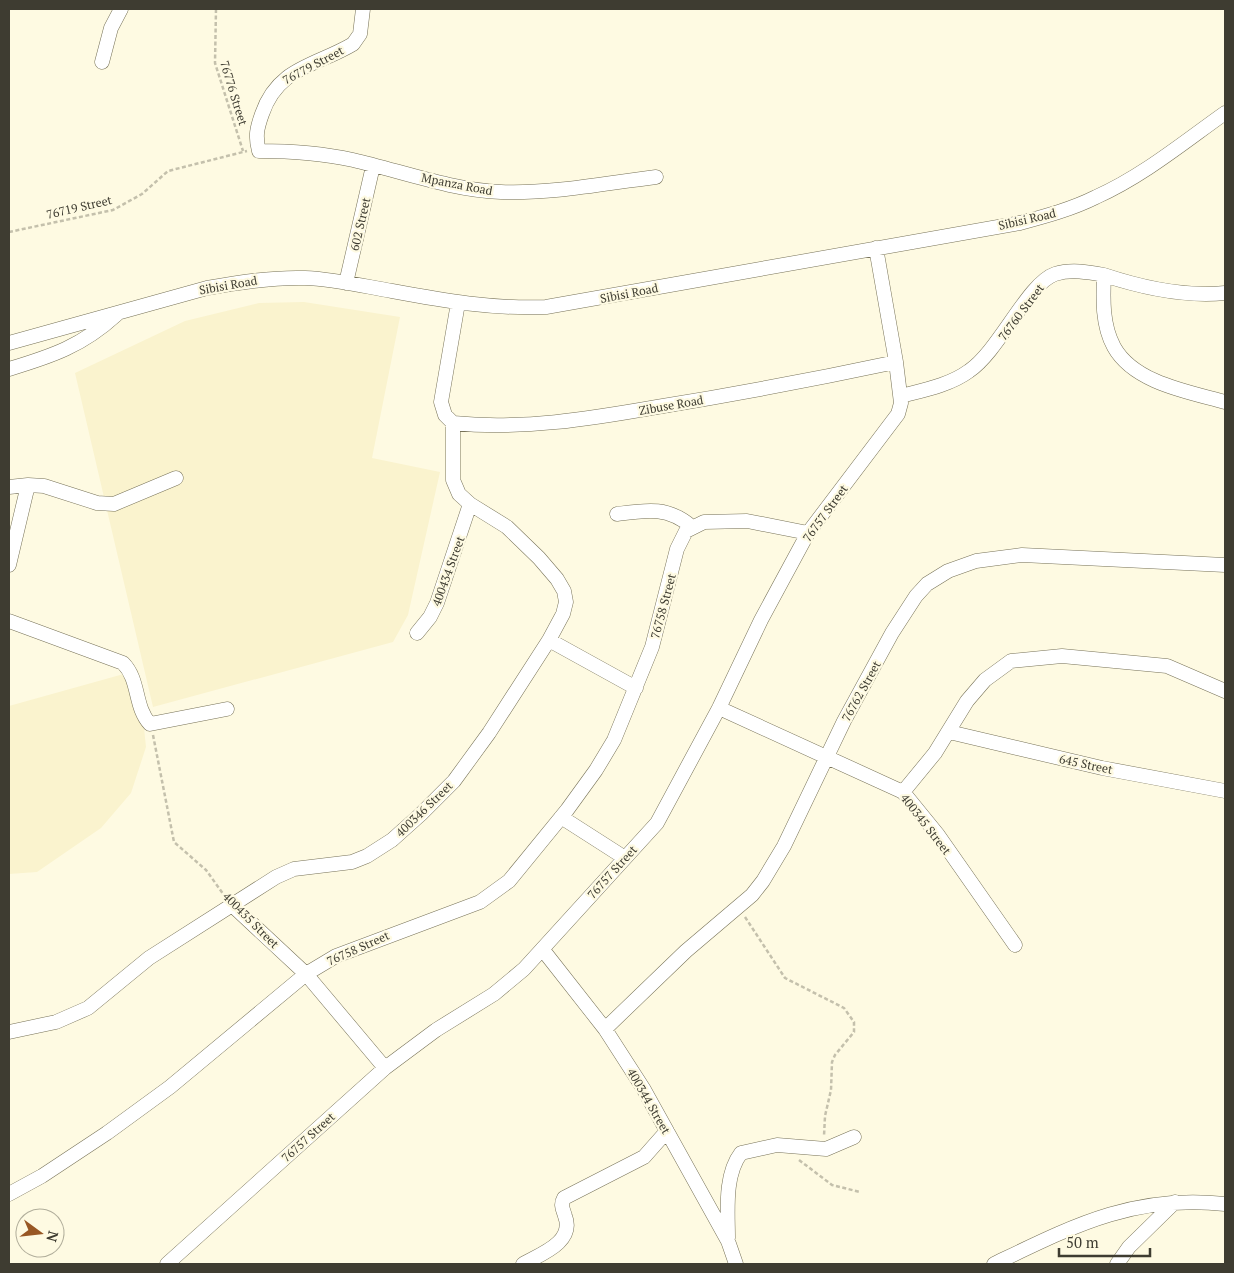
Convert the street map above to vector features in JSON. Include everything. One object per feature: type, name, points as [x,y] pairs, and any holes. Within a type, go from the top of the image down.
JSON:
[{"type":"street","points":[[102,62],[111,28],[121,9]]},
{"type":"street","name":"76779 Street","points":[[259,151],[256,131],[270,94],[282,80],[353,44],[360,34],[363,9]]},
{"type":"street","name":"Sibisi Road","points":[[9,343],[207,288],[236,282],[271,278],[307,278],[458,303],[503,308],[546,308],[1020,223],[1063,211],[1097,197],[1125,182],[1225,113]]},
{"type":"street","name":"Mpanza Road","points":[[259,151],[292,151],[323,154],[450,184],[501,192],[542,191],[656,177]]},
{"type":"street","name":"602 Street","points":[[346,283],[373,166]]},
{"type":"street","points":[[876,248],[896,362]]},
{"type":"street","name":"76760 Street","points":[[901,396],[949,382],[969,371],[995,346],[1022,306],[1042,282],[1054,274],[1073,271],[1104,275],[1138,285],[1170,291],[1196,294],[1225,293]]},
{"type":"street","points":[[1104,275],[1103,299],[1108,333],[1114,347],[1123,358],[1140,373],[1225,402]]},
{"type":"street","points":[[453,423],[446,415],[440,402],[458,303]]},
{"type":"street","points":[[9,369],[51,356],[78,344],[97,333],[119,312]]},
{"type":"street","name":"76757 Street","points":[[167,1264],[385,1068],[436,1030],[494,994],[543,950],[657,823],[719,708],[761,620],[808,533],[893,422],[900,409],[901,396],[896,362]]},
{"type":"street","name":"Zibuse Road","points":[[453,423],[482,426],[523,425],[595,418],[765,389],[896,362]]},
{"type":"street","name":"400346 Street","points":[[9,1032],[56,1022],[88,1008],[149,958],[233,906],[276,876],[294,869],[352,862],[373,853],[392,840],[454,781],[489,732],[549,640],[563,614],[566,602],[557,579],[507,527],[470,504],[460,494],[453,480],[453,423]]},
{"type":"street","points":[[9,487],[28,485],[66,492],[97,503],[114,504],[176,478]]},
{"type":"street","points":[[9,565],[28,485]]},
{"type":"street","name":"400434 Street","points":[[417,633],[430,617],[437,602],[470,504]]},
{"type":"street","points":[[617,514],[642,510],[663,511],[680,516],[692,527],[716,520],[747,521],[808,533]]},
{"type":"street","name":"76758 Street","points":[[9,1194],[42,1176],[154,1098],[306,974],[336,956],[471,905],[496,892],[520,868],[561,817],[596,770],[614,740],[654,640],[677,549],[686,531],[692,527]]},
{"type":"street","name":"76762 Street","points":[[605,1029],[686,951],[738,908],[758,888],[775,863],[826,757],[892,633],[916,596],[927,584],[948,570],[976,561],[1022,554],[1225,565]]},
{"type":"street","points":[[9,621],[116,659],[128,668],[136,686],[144,716],[150,724],[227,709]]},
{"type":"street","points":[[549,640],[636,688]]},
{"type":"street","points":[[902,792],[916,778],[949,732],[967,701],[985,680],[1011,661],[1062,656],[1167,666],[1225,692]]},
{"type":"street","name":"400345 Street","points":[[719,708],[902,792],[938,835],[1015,946]]},
{"type":"street","name":"645 Street","points":[[949,732],[1102,768],[1225,790]]},
{"type":"street","points":[[561,817],[625,858]]},
{"type":"street","name":"400435 Street","points":[[233,906],[306,974],[385,1068]]},
{"type":"street","name":"400344 Street","points":[[543,950],[605,1029],[667,1130],[728,1241],[736,1264]]},
{"type":"street","points":[[523,1264],[561,1241],[566,1235],[568,1226],[562,1205],[564,1198],[644,1157],[667,1130]]},
{"type":"street","points":[[728,1241],[730,1188],[734,1166],[741,1154],[777,1145],[826,1149],[854,1137]]},
{"type":"street","points":[[1117,1264],[1129,1247],[1175,1202]]},
{"type":"street","points":[[994,1264],[1056,1234],[1125,1209],[1175,1202],[1225,1204]]},
{"type":"path","name":"76776 Street","points":[[216,9],[215,63],[243,151]]},
{"type":"path","name":"76719 Street","points":[[9,232],[114,210],[142,194],[168,171],[243,151],[259,151]]},
{"type":"path","name":"400435 Street","points":[[150,724],[174,842],[206,870],[233,906]]},
{"type":"path","points":[[738,908],[770,951],[785,978],[844,1008],[854,1022],[854,1032],[835,1055],[832,1062],[831,1090],[823,1128],[826,1149]]},
{"type":"path","points":[[796,1158],[832,1185],[860,1192]]},
{"type":"shaded area","points":[[304,302],[400,317],[372,458],[440,472],[408,615],[393,642],[153,707],[75,373],[185,321],[259,303]]},
{"type":"shaded area","points":[[138,670],[146,747],[131,793],[101,828],[37,872],[9,874],[9,706]]}]
